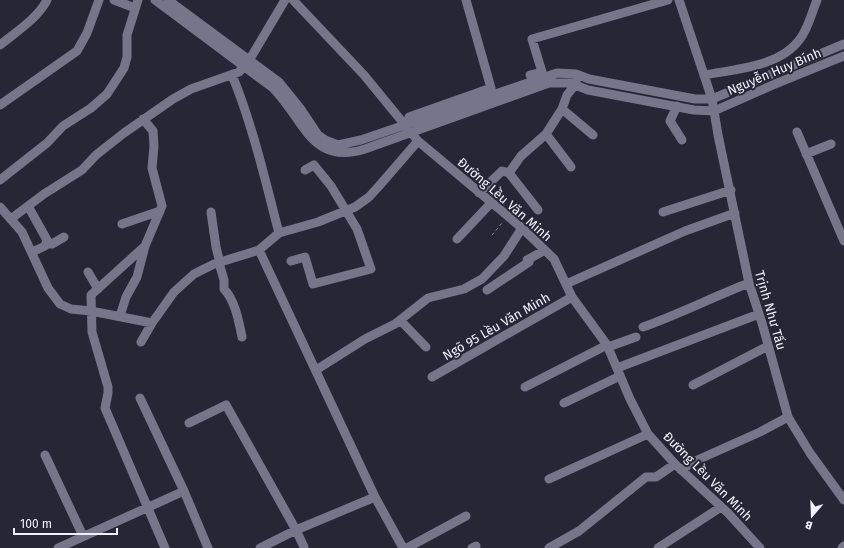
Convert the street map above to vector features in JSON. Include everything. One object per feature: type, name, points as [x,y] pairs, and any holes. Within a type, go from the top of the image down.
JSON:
[{"type":"street","points":[[0,45],[35,15],[43,7],[47,0]]},
{"type":"street","points":[[0,105],[77,51],[88,33],[99,0]]},
{"type":"street","points":[[0,180],[47,143],[63,126],[91,108],[107,94],[124,68],[127,57],[127,34],[136,4],[114,0]]},
{"type":"street","points":[[12,218],[82,170],[96,155],[143,119],[191,90],[232,75],[243,67],[250,59],[285,0]]},
{"type":"street","name":"Đường Lều Văn Minh","points":[[293,0],[364,76],[418,140],[522,228],[554,259],[572,297],[608,346],[648,434],[678,467],[721,506],[760,548]]},
{"type":"street","points":[[466,0],[491,88]]},
{"type":"street","points":[[162,1],[243,67],[279,94],[318,135],[325,140],[338,145],[350,144],[438,106],[542,72],[532,40],[668,0]]},
{"type":"street","name":"Trịnh Như Tấu","points":[[679,0],[712,99],[749,283],[788,417],[810,453],[844,500]]},
{"type":"street","points":[[705,75],[772,60],[790,51],[801,38],[817,0]]},
{"type":"street","points":[[162,1],[250,59],[279,82],[319,145],[326,150],[336,153],[354,152],[412,133],[549,83],[560,82],[576,84],[588,90],[714,111]]},
{"type":"street","points":[[403,122],[557,74],[576,74],[589,79],[695,99],[712,99],[844,44]]},
{"type":"street","name":"Nguyễn Huy Bính","points":[[714,111],[844,56]]},
{"type":"street","points":[[509,173],[532,144],[546,134],[562,109],[567,95],[576,84],[576,74]]},
{"type":"street","points":[[232,75],[259,158],[279,233]]},
{"type":"street","points":[[677,106],[670,121],[682,140]]},
{"type":"street","points":[[562,109],[593,135]]},
{"type":"street","points":[[120,316],[126,297],[142,264],[145,246],[162,203],[152,168],[154,146],[153,131],[143,119]]},
{"type":"street","points":[[797,132],[844,241]]},
{"type":"street","points":[[546,134],[571,167]]},
{"type":"street","points":[[141,342],[152,323],[174,292],[194,274],[220,263],[259,250],[279,233],[318,222],[348,211],[369,197],[418,140]]},
{"type":"street","points":[[806,154],[831,144]]},
{"type":"street","points":[[291,261],[305,257],[313,284],[371,269],[357,229],[348,211],[314,165],[305,170]]},
{"type":"street","points":[[479,193],[496,175],[502,171],[509,173],[538,210]]},
{"type":"street","points":[[663,212],[731,190]]},
{"type":"street","points":[[457,239],[492,203]]},
{"type":"street","points":[[28,206],[47,240],[47,244]]},
{"type":"street","points":[[0,207],[12,218],[22,232],[53,297],[65,307],[152,323]]},
{"type":"street","points":[[122,224],[160,211]]},
{"type":"street","points":[[211,212],[216,247],[224,280],[224,289],[229,294],[239,321],[242,337]]},
{"type":"street","points":[[566,284],[685,231],[735,213]]},
{"type":"street","points":[[316,370],[400,320],[428,298],[464,289],[482,278],[504,256],[522,228]]},
{"type":"street","points":[[32,252],[47,244],[52,244],[64,237]]},
{"type":"street","points":[[145,246],[91,295],[90,311],[92,332],[108,387],[105,408],[165,548]]},
{"type":"street","points":[[259,250],[375,497],[403,548]]},
{"type":"street","points":[[487,290],[529,262],[527,260],[545,250]]},
{"type":"street","points":[[88,272],[98,290]]},
{"type":"street","points":[[643,327],[672,316],[712,297],[749,283]]},
{"type":"street","name":"Ngõ 95 Lều Văn Minh","points":[[432,377],[572,297]]},
{"type":"street","points":[[564,402],[619,372],[759,314]]},
{"type":"street","points":[[400,320],[426,347]]},
{"type":"street","points":[[525,387],[608,346],[636,337]]},
{"type":"street","points":[[693,385],[768,346]]},
{"type":"street","points":[[140,398],[184,491],[208,548]]},
{"type":"street","points":[[189,423],[226,405],[304,547]]},
{"type":"street","points":[[549,548],[579,531],[646,477],[656,477],[693,462],[760,432],[788,417]]},
{"type":"street","points":[[549,480],[648,434]]},
{"type":"street","points":[[45,454],[83,536]]},
{"type":"street","points":[[58,548],[184,491]]},
{"type":"street","points":[[260,548],[296,530],[375,497]]},
{"type":"street","points":[[658,548],[721,506]]},
{"type":"street","points":[[407,548],[466,516]]},
{"type":"path","points":[[492,235],[507,216]]}]
